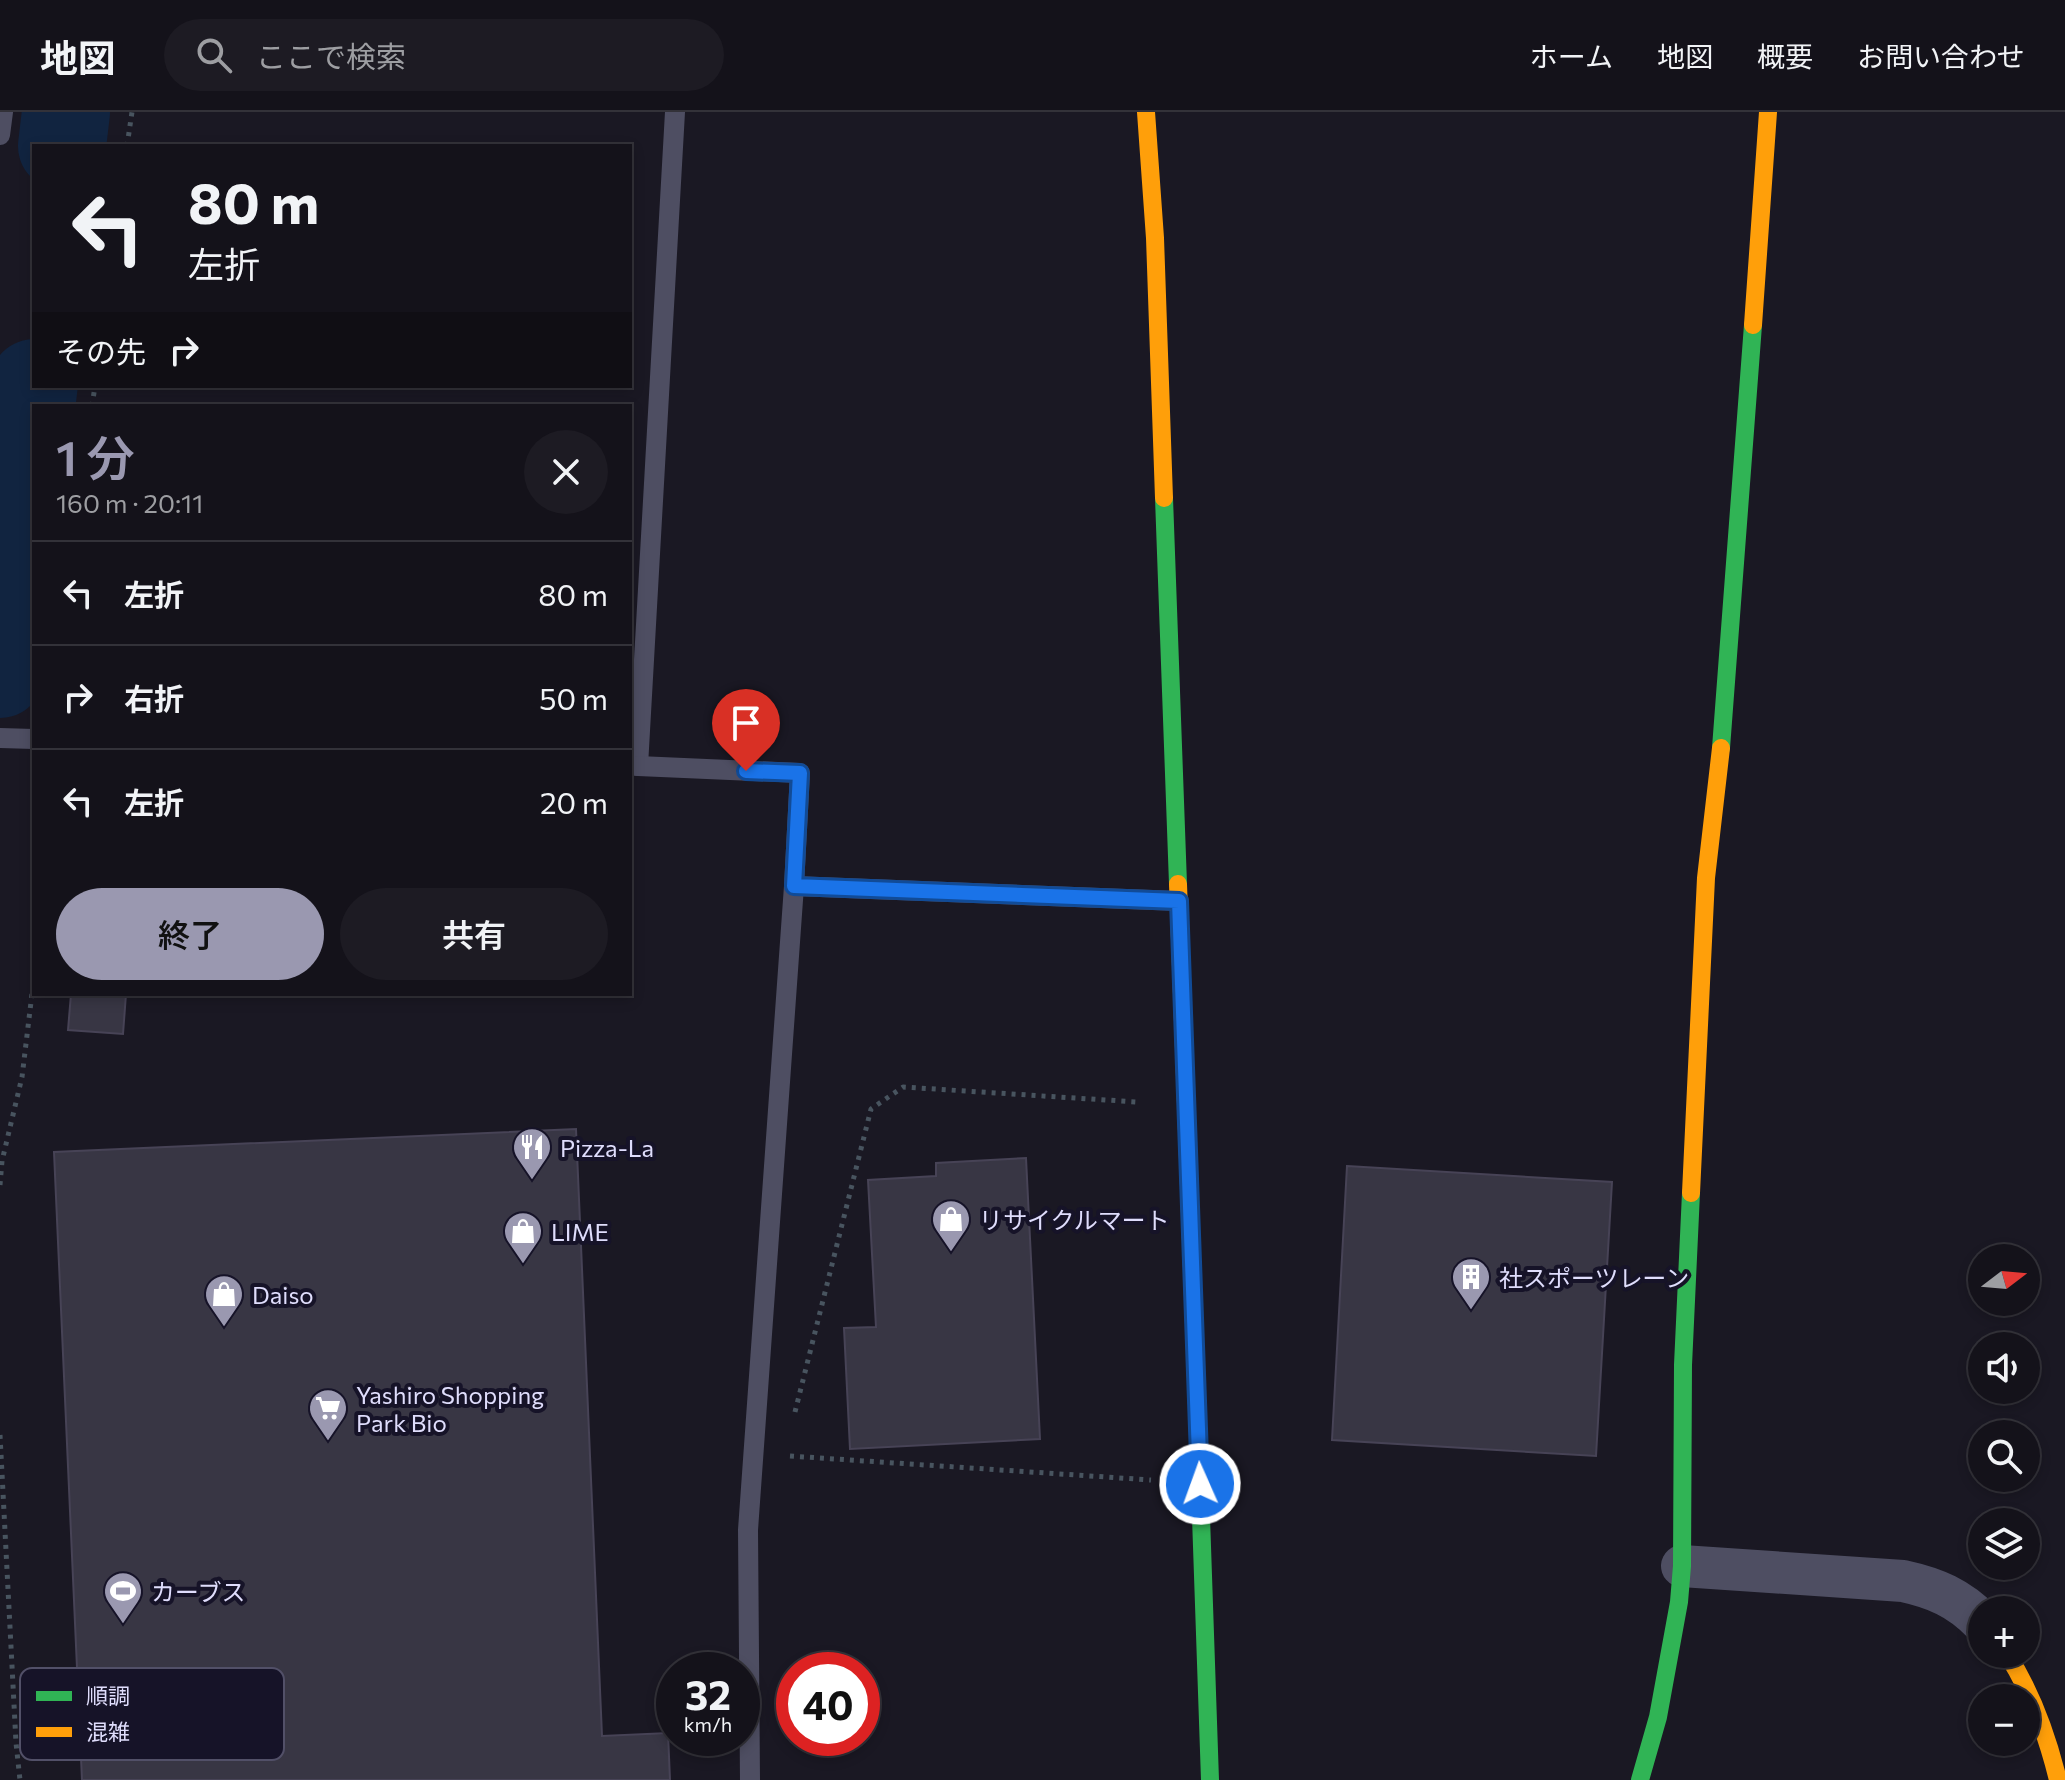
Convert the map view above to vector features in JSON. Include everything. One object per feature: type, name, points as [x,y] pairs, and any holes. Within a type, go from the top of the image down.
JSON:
[{"type":"street","points":[[1146,112],[1155,238],[1210,1780]]},
{"type":"street","points":[[1640,1780],[1658,1717],[1679,1602],[1682,1566],[1683,1365],[1706,878],[1723,734],[1768,112]]},
{"type":"street","points":[[1682,1566],[1903,1581],[1928,1586],[1968,1607]]},
{"type":"street","points":[[2016,1668],[2035,1703],[2048,1738],[2058,1780]]},
{"type":"lane","points":[[0,135],[3,112]]},
{"type":"lane","points":[[675,112],[634,766],[800,773],[748,1530],[750,1780]]},
{"type":"lane","points":[[0,738],[32,739]]},
{"type":"lane","points":[[794,886],[1179,901]]},
{"type":"path","points":[[127,144],[132,112]]},
{"type":"path","points":[[0,1185],[2,1161],[22,1077],[32,994]]},
{"type":"path","points":[[792,1425],[871,1109],[903,1087],[1186,1105]]},
{"type":"path","points":[[0,1435],[20,1780]]},
{"type":"path","points":[[785,1455],[1200,1484]]},
{"type":"building","points":[[71,996],[126,996],[123,1034],[68,1030]]},
{"type":"building","name":"Yashiro Shopping Park Bio","points":[[576,1129],[602,1736],[656,1734],[656,1756],[669,1756],[670,1780],[82,1780],[81,1760],[284,1760],[284,1668],[77,1668],[54,1152]]},
{"type":"building","name":"リサイクルマート","points":[[1026,1158],[1040,1439],[850,1449],[844,1328],[876,1327],[868,1180],[936,1176],[936,1163]]},
{"type":"building","name":"社スポーツレーン","points":[[1347,1166],[1612,1182],[1596,1456],[1332,1440]]},
{"type":"waterway","points":[[62,144],[66,112]]},
{"type":"waterway","points":[[0,674],[33,388]]},
{"type":"traffic: fast","points":[[1721,748],[1753,325]]},
{"type":"traffic: fast","points":[[1164,498],[1178,884]]},
{"type":"traffic: fast","points":[[1640,1780],[1658,1717],[1679,1602],[1683,1365],[1691,1193]]},
{"type":"traffic: fast","points":[[1200,1488],[1210,1780]]},
{"type":"traffic: slow","points":[[1146,112],[1155,238],[1164,498]]},
{"type":"traffic: slow","points":[[1753,325],[1768,112]]},
{"type":"traffic: slow","points":[[1691,1193],[1706,878],[1721,748]]},
{"type":"traffic: slow","points":[[1178,884],[1200,1488]]},
{"type":"traffic: slow","points":[[2015,1668],[2038,1715],[2058,1780]]},
{"type":"place","name":"Pizza-La","points":[[532,1181]]},
{"type":"place","name":"リサイクルマート","points":[[951,1253]]},
{"type":"place","name":"LIME","points":[[523,1265]]},
{"type":"place","name":"社スポーツレーン","points":[[1471,1311]]},
{"type":"place","name":"Daiso","points":[[224,1328]]},
{"type":"place","name":"Yashiro Shopping Park Bio","points":[[328,1442]]},
{"type":"place","name":"カーブス","points":[[123,1625]]},
{"type":"route","points":[[746,771],[800,773],[794,886],[1179,901],[1200,1484]]}]
